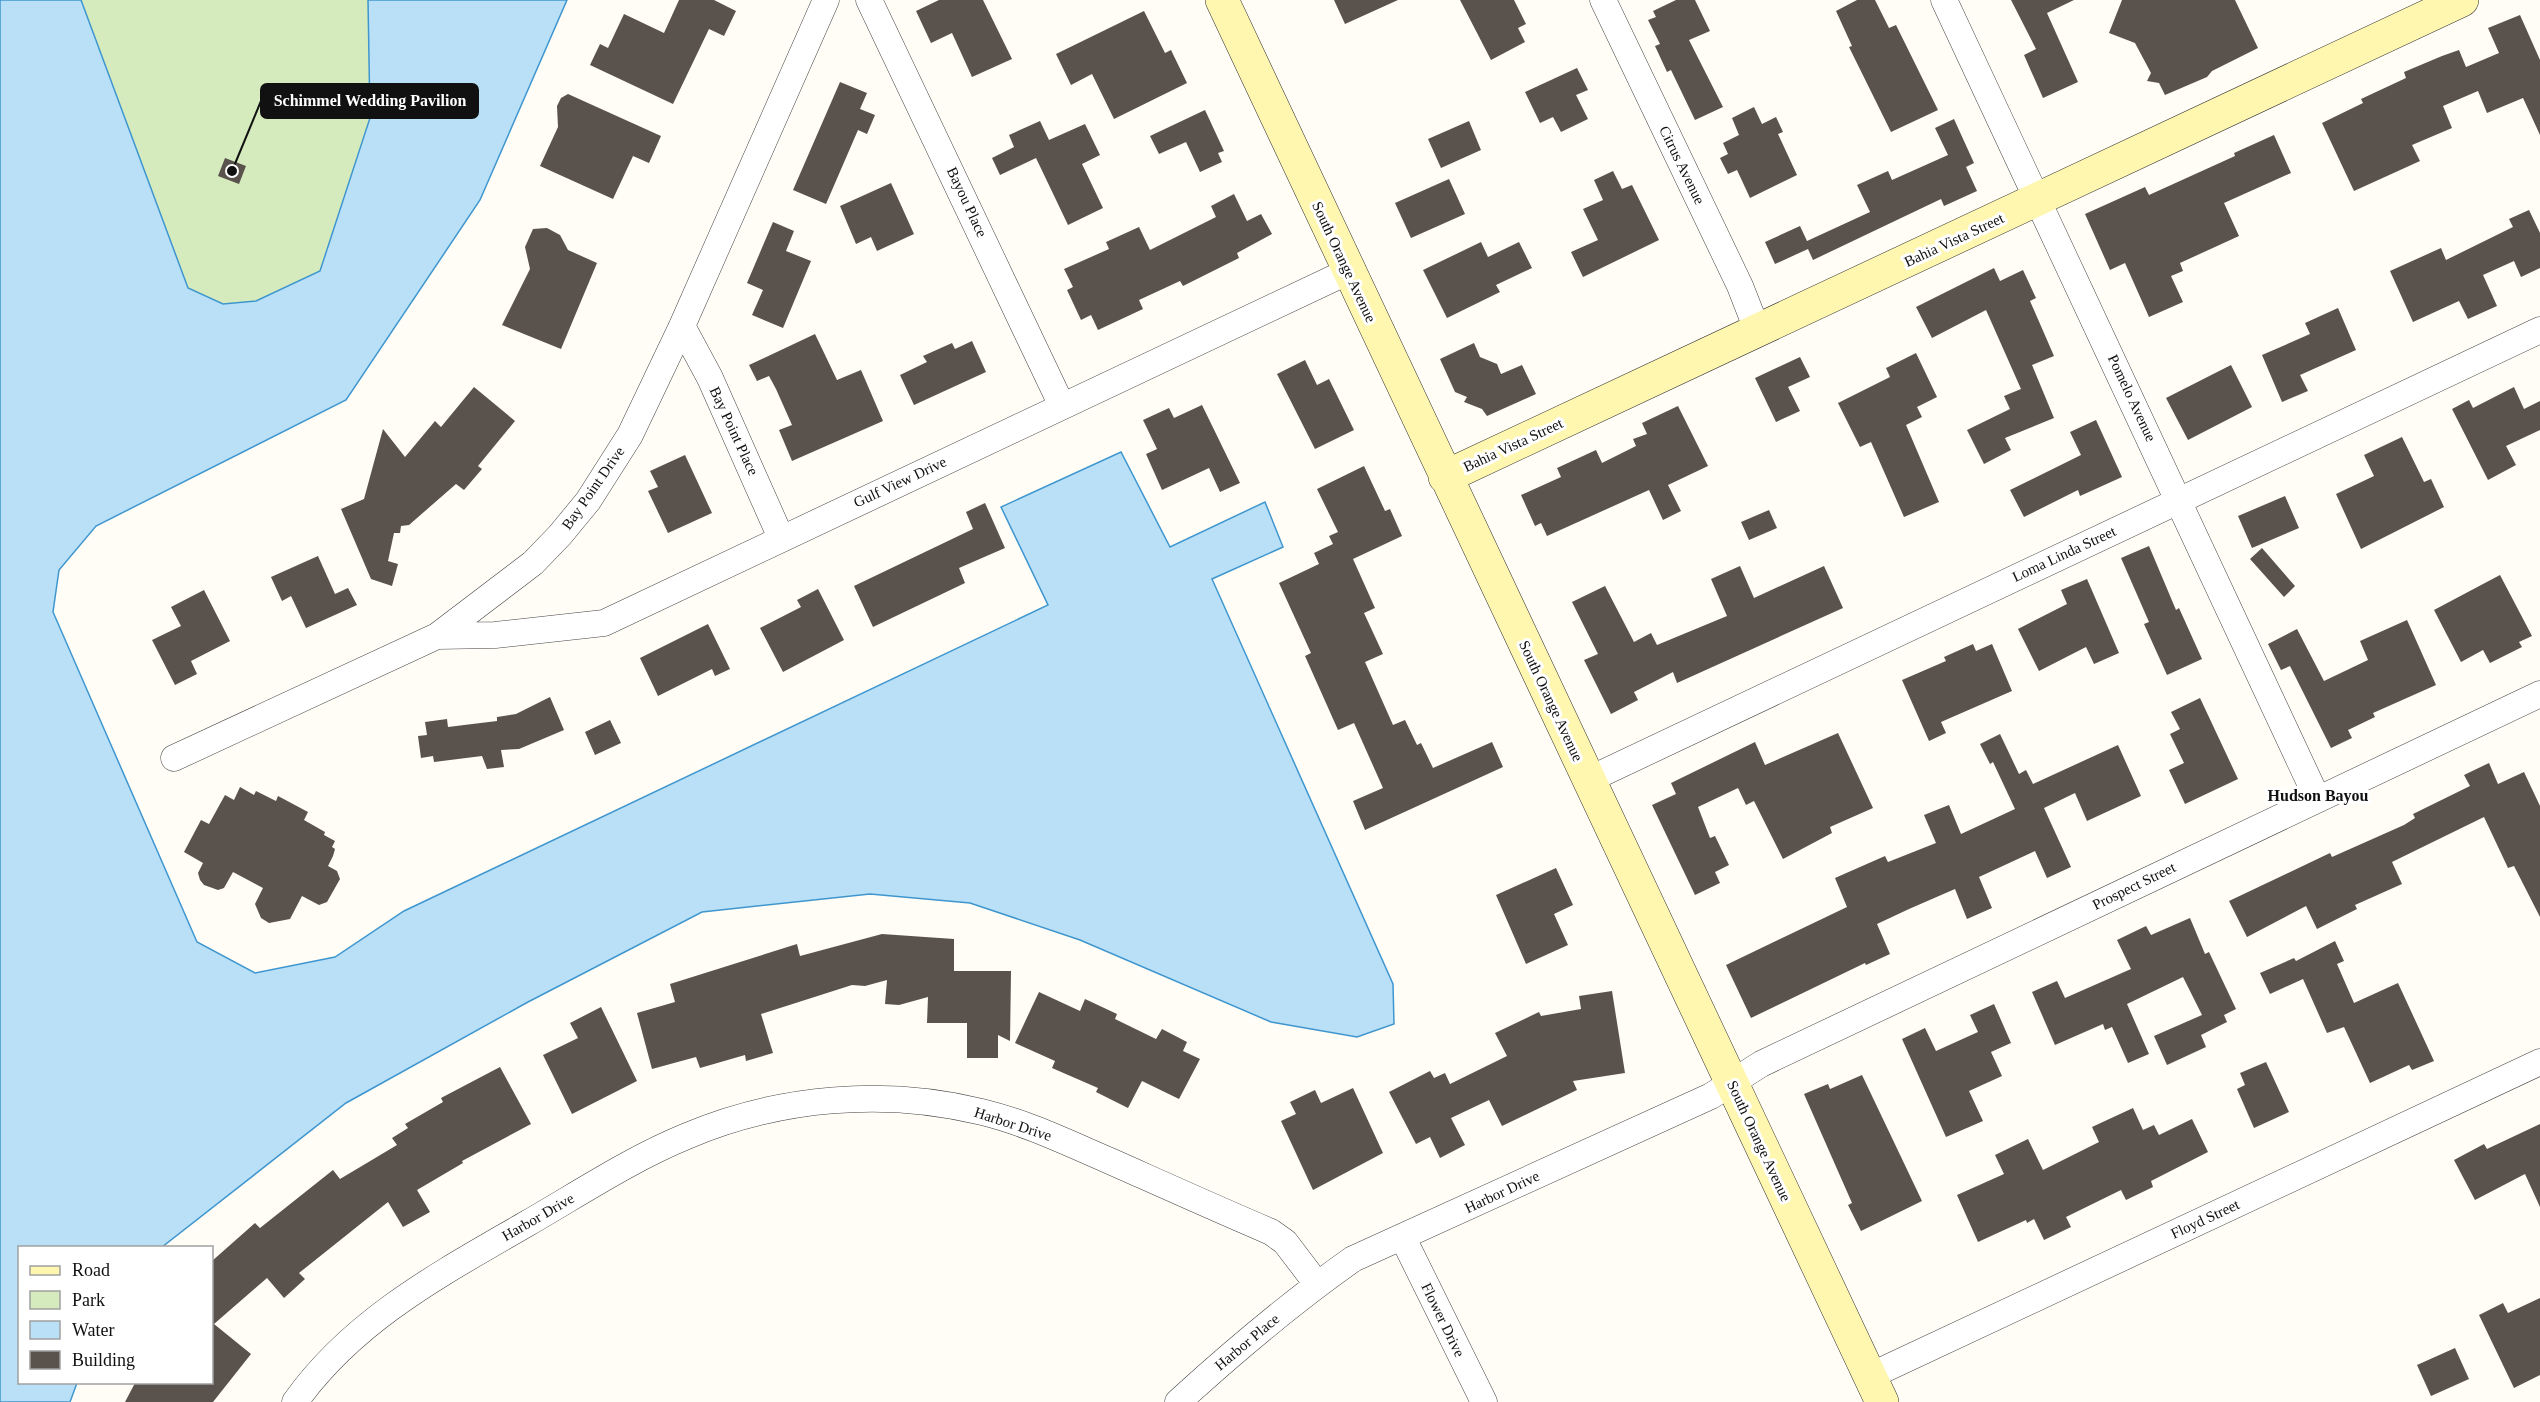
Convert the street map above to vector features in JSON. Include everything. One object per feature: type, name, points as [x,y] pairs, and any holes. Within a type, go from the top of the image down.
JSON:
[{"type":"street","name":"Bay Point Drive","points":[[174,758],[437,636],[533,562],[588,501],[630,435],[826,0]]},
{"type":"street","name":"Bayou Place","points":[[869,0],[1062,406]]},
{"type":"street","name":"South Orange Avenue","points":[[1222,0],[1876,1389]]},
{"type":"street","name":"Citrus Avenue","points":[[1603,0],[1740,286],[1758,332]]},
{"type":"street","name":"Pomelo Avenue","points":[[1944,0],[2180,500],[2317,798]]},
{"type":"street","name":"Bahia Vista Street","points":[[1445,477],[2462,0]]},
{"type":"street","name":"Gulf View Drive","points":[[437,636],[495,635],[604,623],[1348,271]]},
{"type":"street","name":"Bay Point Place","points":[[681,326],[710,378],[781,538]]},
{"type":"street","name":"Loma Linda Street","points":[[1588,780],[2540,330]]},
{"type":"street","name":"Prospect Street","points":[[1731,1082],[1761,1064],[2540,694]]},
{"type":"street","name":"Floyd Street","points":[[1876,1389],[2540,1062]]},
{"type":"street","name":"Harbor Drive","points":[[295,1402],[347,1344],[402,1298],[660,1147],[748,1115],[837,1100],[903,1099],[983,1112],[1034,1128],[1271,1232],[1285,1242],[1317,1284],[1353,1259],[1711,1096],[1731,1082]]},
{"type":"street","name":"Flower Drive","points":[[1403,1238],[1484,1402]]},
{"type":"street","name":"Harbor Place","points":[[1178,1402],[1220,1363],[1317,1284]]},
{"type":"green space","points":[[81,0],[368,0],[370,118],[320,271],[256,301],[223,304],[188,289]]},
{"type":"water","points":[[0,0],[81,0],[188,288],[223,304],[256,301],[320,271],[370,118],[368,0],[567,0],[480,200],[346,400],[96,526],[59,570],[53,612],[197,942],[255,973],[335,957],[404,911],[1048,605],[1001,507],[1121,452],[1170,547],[1265,502],[1283,547],[1212,579],[1393,984],[1394,1024],[1357,1037],[1271,1022],[1080,940],[970,903],[870,894],[702,912],[528,1002],[346,1103],[163,1246],[18,1246],[18,1384],[77,1384],[70,1402],[0,1402]]},
{"type":"building","points":[[679,0],[714,0],[736,11],[724,36],[709,29],[673,104],[590,65],[600,44],[608,48],[624,14],[664,33]]},
{"type":"building","points":[[939,0],[983,0],[1012,59],[972,77],[952,33],[931,43],[916,11]]},
{"type":"building","points":[[1334,0],[1398,0],[1345,24]]},
{"type":"building","points":[[1460,0],[1514,0],[1526,24],[1518,28],[1525,42],[1491,60]]},
{"type":"building","points":[[1676,0],[1695,0],[1710,31],[1689,40],[1723,107],[1695,120],[1671,70],[1667,72],[1655,46],[1660,44],[1648,20],[1656,17],[1653,11]]},
{"type":"building","points":[[1857,0],[1875,0],[1889,28],[1896,25],[1938,110],[1891,132],[1849,47],[1852,46],[1836,11]]},
{"type":"building","points":[[2011,0],[2074,0],[2047,13],[2078,82],[2043,98],[2024,55],[2036,49]]},
{"type":"building","points":[[2122,0],[2235,0],[2258,48],[2212,71],[2207,77],[2165,95],[2159,83],[2147,81],[2151,73],[2135,43],[2109,33]]},
{"type":"building","points":[[1144,11],[1165,53],[1171,50],[1187,83],[1114,119],[1092,74],[1071,85],[1056,54]]},
{"type":"building","points":[[2520,15],[2540,60],[2540,135],[2523,98],[2487,113],[2478,91],[2443,106],[2452,128],[2412,145],[2420,161],[2354,191],[2322,123],[2363,103],[2361,99],[2406,78],[2404,72],[2442,56],[2459,50],[2466,67],[2499,53],[2488,28]]},
{"type":"building","points":[[1577,68],[1588,90],[1576,95],[1588,119],[1561,132],[1553,117],[1540,123],[1525,92]]},
{"type":"building","points":[[840,82],[867,93],[860,109],[875,115],[867,134],[858,130],[826,204],[793,190]]},
{"type":"building","points":[[568,94],[661,136],[649,163],[633,156],[613,199],[540,166],[558,127],[557,106],[561,98]]},
{"type":"building","points":[[1754,107],[1762,124],[1776,117],[1783,132],[1778,134],[1797,175],[1750,198],[1737,170],[1728,174],[1720,158],[1728,154],[1723,143],[1739,135],[1732,118]]},
{"type":"building","points":[[1205,110],[1224,151],[1218,153],[1222,162],[1200,172],[1186,142],[1159,154],[1150,136]]},
{"type":"building","points":[[1954,119],[1974,163],[1966,167],[1977,191],[1944,206],[1941,199],[1813,260],[1808,249],[1775,264],[1765,242],[1800,226],[1807,241],[1870,212],[1857,185],[1888,171],[1892,180],[1948,155],[1935,128]]},
{"type":"building","points":[[1040,121],[1049,140],[1085,124],[1100,155],[1082,164],[1103,208],[1068,225],[1036,158],[1000,175],[992,158],[1014,147],[1009,135]]},
{"type":"building","points":[[1469,121],[1481,150],[1441,168],[1428,139]]},
{"type":"building","points":[[2274,135],[2291,173],[2224,203],[2239,236],[2180,263],[2183,271],[2171,276],[2183,302],[2149,317],[2125,263],[2110,270],[2085,214],[2145,187],[2149,195],[2235,156],[2234,153]]},
{"type":"building","points":[[225,158],[246,166],[239,184],[218,176]]},
{"type":"building","points":[[1613,171],[1622,189],[1632,185],[1659,240],[1583,277],[1571,252],[1598,240],[1583,209],[1603,200],[1594,180]]},
{"type":"building","points":[[1449,179],[1465,214],[1411,238],[1395,203]]},
{"type":"building","points":[[891,183],[914,234],[877,251],[871,237],[856,244],[840,206]]},
{"type":"building","points":[[1234,194],[1247,221],[1261,214],[1272,234],[1237,253],[1239,258],[1183,286],[1180,281],[1139,300],[1143,309],[1098,330],[1091,315],[1081,320],[1067,290],[1073,287],[1064,269],[1109,249],[1106,242],[1139,227],[1150,250],[1216,217],[1211,206]]},
{"type":"building","points":[[2529,210],[2540,233],[2540,268],[2521,277],[2514,261],[2483,275],[2497,306],[2468,319],[2459,301],[2413,322],[2390,271],[2441,248],[2446,260],[2513,227],[2509,219]]},
{"type":"building","points":[[773,222],[794,231],[786,251],[811,261],[783,328],[752,315],[763,290],[747,283]]},
{"type":"building","points":[[547,228],[560,235],[568,250],[597,263],[561,349],[502,325],[530,269],[525,247],[533,229]]},
{"type":"building","points":[[1481,242],[1488,257],[1519,242],[1532,268],[1496,285],[1500,292],[1447,318],[1423,270]]},
{"type":"building","points":[[1994,268],[2000,281],[2023,270],[2036,298],[2030,301],[2054,356],[2032,365],[2054,418],[2005,438],[2011,450],[1984,464],[1967,430],[2010,409],[2004,396],[2021,389],[1986,310],[1932,338],[1916,307]]},
{"type":"building","points":[[2338,308],[2356,350],[2300,375],[2308,391],[2282,402],[2262,355],[2310,334],[2305,323]]},
{"type":"building","points":[[815,334],[837,380],[861,370],[883,421],[792,461],[779,430],[792,425],[776,389],[769,376],[757,381],[749,365]]},
{"type":"building","points":[[972,341],[986,372],[914,405],[900,375],[927,362],[923,356],[952,343],[955,349]]},
{"type":"building","points":[[1474,343],[1480,357],[1497,364],[1501,374],[1522,365],[1536,394],[1487,416],[1482,409],[1464,402],[1467,397],[1455,392],[1440,359]]},
{"type":"building","points":[[1916,353],[1937,397],[1917,407],[1922,417],[1906,425],[1939,502],[1904,517],[1871,442],[1860,447],[1838,403],[1890,377],[1886,368]]},
{"type":"building","points":[[1800,357],[1810,377],[1788,387],[1800,411],[1776,422],[1755,378]]},
{"type":"building","points":[[1305,360],[1317,385],[1329,379],[1354,430],[1315,449],[1277,374]]},
{"type":"building","points":[[2231,365],[2252,407],[2188,440],[2166,398]]},
{"type":"building","points":[[474,387],[515,421],[478,466],[482,469],[464,490],[456,484],[409,525],[401,526],[400,533],[394,533],[388,561],[398,564],[392,586],[371,579],[341,509],[364,499],[383,429],[405,457],[435,421],[441,427]]},
{"type":"building","points":[[2514,387],[2524,409],[2540,401],[2540,430],[2506,446],[2516,465],[2488,480],[2452,409],[2469,400],[2473,408]]},
{"type":"building","points":[[1202,405],[1240,483],[1220,492],[1209,468],[1162,490],[1146,454],[1157,449],[1143,420],[1169,408],[1174,418]]},
{"type":"building","points":[[1678,406],[1708,466],[1668,485],[1681,511],[1663,520],[1649,490],[1547,536],[1541,523],[1535,526],[1521,495],[1561,477],[1557,468],[1596,450],[1602,463],[1636,446],[1633,439],[1647,434],[1642,423]]},
{"type":"building","points":[[2096,420],[2122,477],[2080,496],[2078,490],[2024,517],[2010,490],[2081,455],[2070,432]]},
{"type":"building","points":[[2402,437],[2424,482],[2431,479],[2444,507],[2361,549],[2336,494],[2374,476],[2364,455]]},
{"type":"building","points":[[685,455],[712,513],[668,533],[648,491],[658,487],[650,471]]},
{"type":"building","points":[[1364,466],[1385,511],[1390,509],[1402,536],[1353,559],[1375,608],[1364,613],[1383,654],[1365,662],[1393,725],[1405,720],[1417,745],[1421,743],[1433,768],[1492,742],[1503,767],[1365,830],[1353,801],[1383,788],[1354,723],[1338,730],[1305,656],[1311,653],[1279,583],[1319,564],[1314,553],[1333,544],[1329,536],[1338,532],[1317,489]]},
{"type":"building","points":[[2285,496],[2299,528],[2252,548],[2238,516]]},
{"type":"building","points":[[985,503],[1005,548],[959,568],[965,583],[873,627],[854,586],[973,529],[966,512]]},
{"type":"building","points":[[1769,510],[1777,528],[1749,540],[1741,522]]},
{"type":"building","points":[[2149,546],[2176,610],[2179,608],[2202,659],[2167,675],[2144,624],[2149,622],[2121,558]]},
{"type":"building","points":[[2262,548],[2295,586],[2284,597],[2250,559]]},
{"type":"building","points":[[318,556],[335,594],[348,588],[357,605],[306,628],[291,596],[282,601],[271,577]]},
{"type":"building","points":[[1740,566],[1754,598],[1824,566],[1843,608],[1677,683],[1673,672],[1634,692],[1638,700],[1611,714],[1584,660],[1598,654],[1572,602],[1605,586],[1634,642],[1651,633],[1657,645],[1727,616],[1711,579]]},
{"type":"building","points":[[2500,575],[2532,636],[2519,642],[2522,647],[2490,663],[2483,650],[2461,662],[2434,610]]},
{"type":"building","points":[[2087,579],[2119,653],[2094,664],[2086,647],[2039,671],[2018,629],[2067,604],[2061,590]]},
{"type":"building","points":[[818,589],[844,640],[783,672],[760,628],[801,607],[797,600]]},
{"type":"building","points":[[204,590],[230,641],[191,661],[197,674],[175,685],[152,640],[181,626],[171,607]]},
{"type":"building","points":[[2407,620],[2436,685],[2373,713],[2375,717],[2348,730],[2352,738],[2331,748],[2290,666],[2281,670],[2268,644],[2297,629],[2324,681],[2368,660],[2360,641]]},
{"type":"building","points":[[708,624],[730,669],[715,676],[712,669],[658,696],[640,658]]},
{"type":"building","points":[[1973,644],[1976,651],[1992,644],[2012,691],[1941,722],[1946,733],[1929,741],[1902,680],[1946,661],[1944,657]]},
{"type":"building","points":[[550,697],[564,730],[519,749],[501,750],[504,767],[487,769],[482,756],[434,762],[433,756],[421,758],[418,736],[427,735],[425,722],[447,719],[448,727],[497,721],[497,717],[516,714]]},
{"type":"building","points":[[2200,698],[2238,779],[2185,804],[2169,770],[2184,763],[2170,734],[2180,729],[2171,712]]},
{"type":"building","points":[[610,720],[621,743],[595,755],[585,732]]},
{"type":"building","points":[[1838,733],[1873,808],[1830,827],[1832,833],[1783,859],[1754,801],[1746,805],[1738,788],[1698,807],[1710,838],[1715,836],[1729,865],[1715,872],[1720,883],[1695,895],[1652,805],[1676,794],[1671,783],[1755,742],[1765,765]]},
{"type":"building","points":[[2000,734],[2019,774],[2026,770],[2033,784],[2118,745],[2141,796],[2087,821],[2075,793],[2044,808],[2071,867],[2047,878],[2035,851],[1979,877],[1992,908],[1967,919],[1955,889],[1877,924],[1890,954],[1866,965],[1865,963],[1751,1018],[1726,965],[1847,907],[1835,878],[1885,856],[1888,862],[1936,843],[1924,815],[1949,805],[1961,834],[2015,809],[1993,762],[1990,764],[1980,744]]},
{"type":"building","points":[[2489,763],[2498,784],[2524,772],[2540,806],[2540,917],[2514,866],[2508,868],[2484,817],[2392,862],[2402,884],[2355,905],[2357,909],[2317,929],[2306,906],[2247,937],[2229,901],[2330,853],[2332,857],[2404,825],[2415,818],[2413,814],[2470,786],[2464,775]]},
{"type":"building","points":[[240,787],[254,795],[256,791],[276,801],[278,796],[308,812],[304,820],[325,832],[324,835],[335,841],[332,847],[335,849],[328,866],[337,871],[340,879],[327,902],[319,905],[302,896],[290,919],[269,923],[261,918],[255,904],[263,888],[233,872],[224,888],[218,890],[204,885],[200,880],[198,873],[203,863],[184,852],[201,820],[209,824],[225,795],[234,800]]},
{"type":"building","points":[[1556,868],[1573,905],[1554,914],[1568,945],[1526,964],[1496,895]]},
{"type":"building","points":[[2190,918],[2205,954],[2209,952],[2236,1009],[2224,1015],[2227,1022],[2201,1035],[2206,1047],[2167,1065],[2154,1036],[2202,1015],[2183,977],[2127,1004],[2149,1054],[2128,1063],[2112,1027],[2105,1030],[2103,1024],[2055,1045],[2032,992],[2057,981],[2065,998],[2131,969],[2117,940],[2146,926],[2151,935]]},
{"type":"building","points":[[882,934],[954,939],[954,971],[1011,971],[1010,1041],[998,1035],[998,1058],[967,1058],[967,1023],[927,1023],[928,997],[899,1005],[885,1004],[887,980],[865,986],[852,985],[761,1014],[773,1053],[746,1061],[745,1055],[700,1068],[696,1057],[652,1069],[637,1013],[675,1002],[670,984],[797,944],[800,956]]},
{"type":"building","points":[[2335,941],[2344,961],[2337,964],[2354,1003],[2398,983],[2434,1061],[2412,1070],[2409,1065],[2370,1083],[2344,1027],[2327,1033],[2303,979],[2270,994],[2260,973],[2294,958],[2296,961]]},
{"type":"building","points":[[1612,991],[1625,1073],[1573,1081],[1577,1090],[1502,1126],[1489,1100],[1451,1118],[1465,1145],[1440,1158],[1430,1137],[1416,1144],[1389,1092],[1430,1071],[1434,1078],[1445,1073],[1450,1084],[1507,1056],[1495,1033],[1539,1012],[1541,1016],[1581,1009],[1579,996]]},
{"type":"building","points":[[1039,992],[1080,1011],[1085,999],[1117,1014],[1115,1019],[1156,1039],[1162,1029],[1187,1042],[1183,1051],[1200,1059],[1179,1099],[1142,1081],[1128,1108],[1096,1092],[1098,1088],[1052,1068],[1055,1061],[1015,1043]]},
{"type":"building","points":[[1994,1004],[2011,1043],[1991,1052],[2002,1076],[1969,1091],[1983,1121],[1946,1137],[1902,1039],[1925,1028],[1936,1051],[1978,1032],[1970,1015]]},
{"type":"building","points":[[601,1007],[637,1081],[572,1114],[543,1055],[578,1038],[570,1023]]},
{"type":"building","points":[[2266,1062],[2289,1112],[2254,1128],[2237,1089],[2245,1085],[2240,1073]]},
{"type":"building","points":[[500,1067],[531,1124],[462,1161],[463,1163],[417,1190],[430,1212],[403,1227],[388,1202],[299,1273],[305,1279],[284,1298],[267,1278],[214,1324],[251,1354],[213,1402],[125,1402],[134,1384],[213,1384],[213,1260],[255,1223],[260,1228],[333,1170],[340,1179],[397,1145],[392,1138],[408,1128],[405,1124],[443,1102],[441,1098]]},
{"type":"building","points":[[1862,1075],[1922,1201],[1861,1231],[1848,1205],[1852,1203],[1804,1094],[1828,1084],[1830,1089]]},
{"type":"building","points":[[1353,1088],[1383,1153],[1313,1190],[1281,1121],[1296,1114],[1290,1102],[1315,1090],[1321,1103]]},
{"type":"building","points":[[2133,1108],[2143,1130],[2154,1125],[2159,1135],[2192,1119],[2208,1152],[2151,1181],[2153,1187],[2126,1200],[2121,1190],[2066,1217],[2071,1227],[2044,1240],[2034,1219],[2027,1223],[2026,1220],[1978,1242],[1957,1195],[2004,1174],[1995,1155],[2028,1139],[2043,1170],[2099,1142],[2092,1127]]},
{"type":"building","points":[[2540,1124],[2540,1207],[2525,1174],[2475,1200],[2454,1160],[2484,1144],[2487,1149]]},
{"type":"building","points":[[2540,1298],[2540,1375],[2514,1388],[2479,1315],[2503,1303],[2508,1313]]},
{"type":"building","points":[[2455,1348],[2469,1379],[2431,1396],[2417,1365]]},
{"type":"place","name":"Schimmel Wedding Pavilion","points":[[232,171]]},
{"type":"district","name":"Hudson Bayou","points":[[2318,795]]}]
